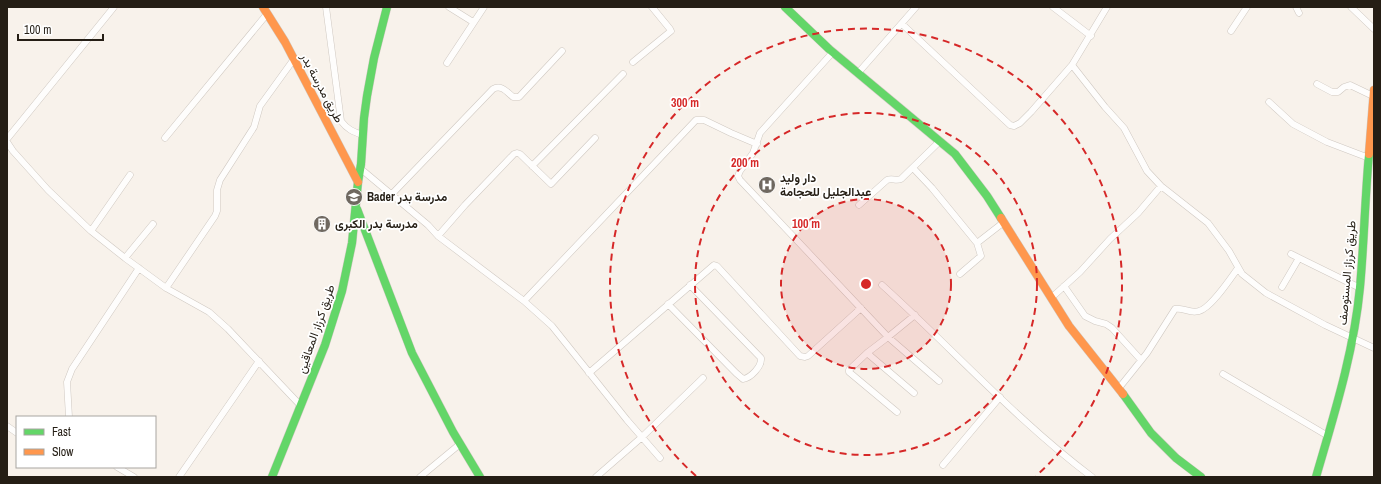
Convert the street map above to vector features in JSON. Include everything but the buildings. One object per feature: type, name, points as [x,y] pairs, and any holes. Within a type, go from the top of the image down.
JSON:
[{"type":"street","points":[[114,7],[7,141],[13,151],[48,190],[91,231],[166,288],[210,312],[301,406]]},
{"type":"street","points":[[326,7],[340,121],[345,127],[353,132],[363,135]]},
{"type":"street","name":"طريق كرزاز المعاقين","points":[[272,477],[327,341],[349,262],[372,67],[387,7]]},
{"type":"street","points":[[449,7],[474,22]]},
{"type":"street","points":[[447,63],[484,7]]},
{"type":"street","points":[[633,62],[671,31],[652,7]]},
{"type":"street","points":[[785,7],[833,52],[955,154],[987,196],[1069,326],[1119,388],[1151,433],[1176,458],[1201,477]]},
{"type":"street","points":[[858,73],[916,7]]},
{"type":"street","points":[[1053,7],[1090,36]]},
{"type":"street","points":[[902,24],[1010,125],[1014,126],[1020,124],[1072,65],[1107,7]]},
{"type":"street","points":[[1231,31],[1247,7]]},
{"type":"street","points":[[1351,7],[1374,29]]},
{"type":"street","points":[[165,138],[265,10]]},
{"type":"street","name":"طريق مدرسة بدر","points":[[265,10],[294,59],[358,182]]},
{"type":"street","points":[[391,195],[493,89],[500,87],[513,97],[519,97],[562,51]]},
{"type":"street","points":[[833,52],[760,133],[753,153],[738,176],[740,180],[888,336],[939,381]]},
{"type":"street","points":[[166,288],[215,216],[217,211],[216,197],[220,180],[254,127],[260,106],[294,59]]},
{"type":"street","points":[[1072,65],[1105,107],[1124,128],[1143,164],[1161,186],[1208,223],[1229,252],[1242,274],[1266,293],[1352,339],[1374,348]]},
{"type":"street","points":[[532,166],[623,74]]},
{"type":"street","points":[[1317,84],[1332,92],[1338,92],[1344,87],[1350,85],[1374,93]]},
{"type":"street","name":"طريق كرزاز المستوصف","points":[[1316,477],[1340,398],[1352,339],[1360,288],[1374,93]]},
{"type":"street","points":[[1269,102],[1293,124],[1327,142],[1369,158]]},
{"type":"street","points":[[524,301],[696,120],[704,120],[757,144]]},
{"type":"street","points":[[438,236],[465,205],[514,154],[520,154],[551,184],[595,138]]},
{"type":"street","points":[[859,205],[885,181],[890,179],[896,181],[901,179],[940,141]]},
{"type":"street","points":[[913,168],[932,188],[977,243],[981,256],[960,274]]},
{"type":"street","points":[[361,170],[428,225],[438,236],[524,301],[552,326],[588,373],[660,458]]},
{"type":"street","points":[[91,231],[130,175]]},
{"type":"street","points":[[1051,298],[1080,272],[1110,239],[1134,217],[1161,186]]},
{"type":"street","points":[[356,206],[412,353],[430,390],[480,477]]},
{"type":"street","points":[[977,243],[1004,222]]},
{"type":"street","points":[[125,258],[152,224]]},
{"type":"street","points":[[1291,254],[1360,288]]},
{"type":"street","points":[[1282,287],[1299,258]]},
{"type":"street","points":[[588,373],[712,266],[717,266],[800,356],[808,356],[862,308]]},
{"type":"street","points":[[69,416],[68,382],[72,369],[139,268]]},
{"type":"street","points":[[1119,388],[1141,360],[1175,309],[1179,308],[1190,312],[1198,312],[1206,308],[1238,268]]},
{"type":"street","points":[[668,304],[736,373],[743,379],[748,378],[760,364],[761,358],[690,285]]},
{"type":"street","points":[[882,285],[1000,397],[1071,461],[1092,477]]},
{"type":"street","points":[[1064,286],[1085,316],[1106,324],[1112,328],[1141,360]]},
{"type":"street","points":[[897,412],[849,372],[849,370],[867,353],[915,315]]},
{"type":"street","points":[[867,353],[914,393]]},
{"type":"street","points":[[179,477],[258,362]]},
{"type":"street","points":[[1223,374],[1328,436]]},
{"type":"street","points":[[596,477],[642,437],[703,378]]},
{"type":"street","points":[[943,465],[1000,397]]},
{"type":"street","points":[[7,426],[16,432]]},
{"type":"street","points":[[420,477],[460,444]]},
{"type":"street","points":[[119,468],[134,477]]},
{"type":"traffic: fast","points":[[272,477],[325,345],[342,291],[352,243],[367,96],[374,58],[387,7]]},
{"type":"traffic: fast","points":[[785,7],[829,49],[955,154],[987,196],[1001,218]]},
{"type":"traffic: fast","points":[[1316,477],[1330,430],[1348,359],[1357,311],[1369,154]]},
{"type":"traffic: fast","points":[[357,209],[412,353],[453,432],[480,477]]},
{"type":"traffic: fast","points":[[1123,394],[1151,433],[1176,458],[1201,477]]},
{"type":"traffic: slow","points":[[263,7],[285,42],[358,182]]},
{"type":"traffic: slow","points":[[1369,154],[1374,90]]},
{"type":"traffic: slow","points":[[1001,218],[1069,326],[1123,394]]},
{"type":"place","name":"دار وليد عبدالجليل للحجامة","points":[[767,185]]},
{"type":"place","name":"Bader مدرسة بدر","points":[[354,197]]},
{"type":"place","name":"مدرسة بدر الكبرى","points":[[322,224]]}]
